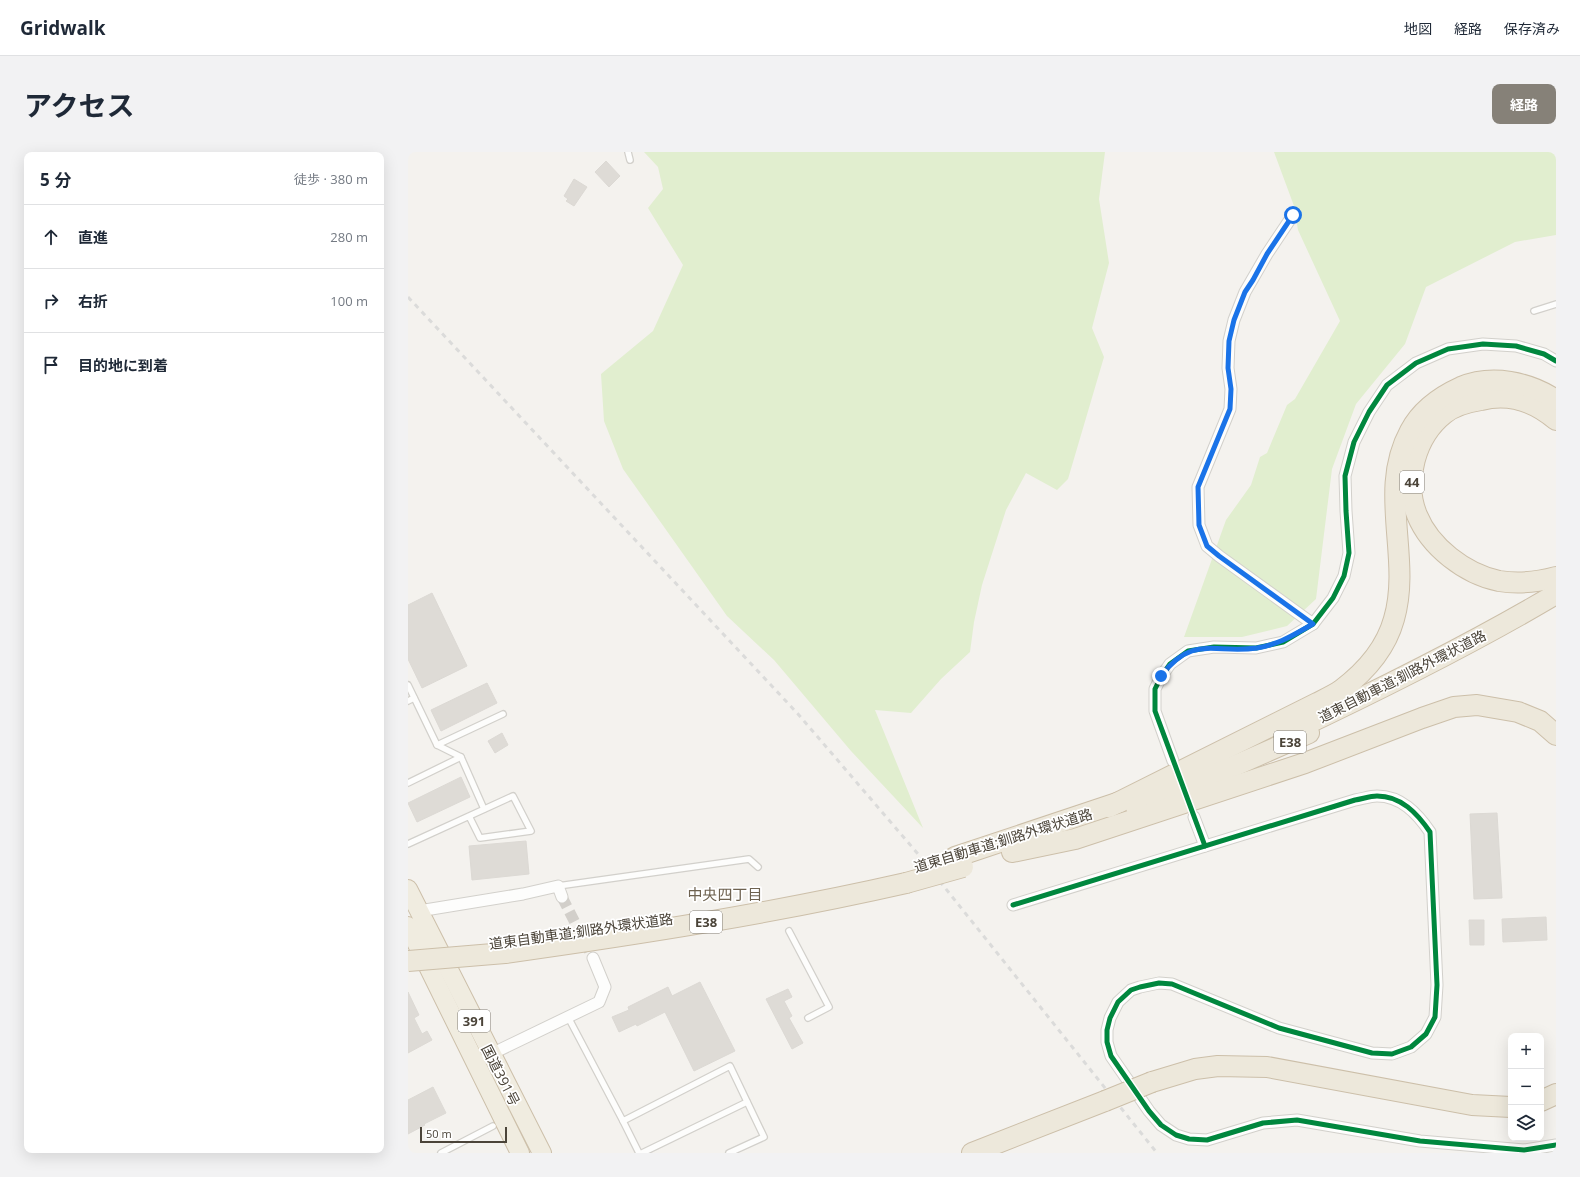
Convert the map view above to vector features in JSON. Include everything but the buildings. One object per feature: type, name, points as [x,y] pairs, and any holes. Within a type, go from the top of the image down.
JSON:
[{"type":"highway","points":[[1109,807],[1341,690],[1372,661],[1385,643],[1390,631],[1400,591],[1394,495],[1396,466],[1403,443],[1415,421],[1429,406],[1446,393],[1464,385],[1484,381],[1502,380],[1521,384],[1538,390],[1556,400]]},
{"type":"highway","name":"44","points":[[1556,420],[1545,411],[1532,404],[1516,399],[1500,397],[1463,404],[1445,413],[1429,430],[1417,451],[1412,471],[1412,494],[1417,515],[1440,548],[1457,564],[1498,581],[1519,582],[1543,580],[1556,577]]},
{"type":"highway","name":"道東自動車道;釧路外環状道路","points":[[959,862],[1190,776],[1263,744],[1349,704],[1499,628],[1556,594]]},
{"type":"highway","name":"道東自動車道;釧路外環状道路","points":[[408,961],[504,948],[604,939],[758,913],[837,898],[903,877],[959,862],[1012,852],[1142,805],[1309,733],[1433,675],[1503,638],[1556,607]]},
{"type":"highway","points":[[1012,852],[1075,839],[1305,763],[1422,718],[1454,708],[1477,705],[1518,712],[1540,722],[1556,735]]},
{"type":"highway","name":"国道391号","points":[[408,889],[483,1058],[520,1153]]},
{"type":"highway","name":"国道391号","points":[[408,926],[483,1058],[542,1153]]},
{"type":"highway","name":"道東自動車道;釧路外環状道路","points":[[408,952],[504,948]]},
{"type":"highway","points":[[972,1153],[1107,1104],[1195,1069],[1218,1066],[1267,1067],[1472,1105],[1508,1107]]},
{"type":"highway","points":[[1154,1086],[1219,1074],[1265,1074],[1469,1113],[1508,1115]]},
{"type":"highway","points":[[1544,1100],[1556,1094]]},
{"type":"highway","points":[[1544,1108],[1556,1103]]},
{"type":"highway","points":[[993,1153],[1107,1104]]},
{"type":"street","points":[[1293,215],[1267,254],[1245,292],[1234,320],[1229,341],[1228,368],[1231,389],[1230,409],[1198,487],[1199,525],[1207,546],[1313,624]]},
{"type":"street","points":[[1173,761],[1155,711],[1155,689],[1161,676],[1170,664],[1188,651],[1214,647],[1256,648],[1282,642],[1313,624],[1333,598],[1344,576],[1349,554],[1346,510],[1346,476],[1354,442],[1369,412],[1387,385],[1416,363],[1448,349],[1483,344],[1516,346],[1544,354],[1556,361]]},
{"type":"street","points":[[1013,905],[1355,800],[1376,796],[1391,798],[1406,805],[1420,817],[1430,832],[1437,985],[1435,1017],[1426,1034],[1411,1047],[1392,1054],[1372,1053],[1279,1028],[1172,984],[1159,983],[1140,986],[1131,990],[1118,1002],[1110,1018],[1107,1030],[1107,1042],[1111,1056],[1149,1111],[1161,1125],[1176,1135],[1190,1140],[1207,1140],[1263,1123],[1297,1120],[1420,1141],[1524,1150],[1556,1145]]},
{"type":"street","points":[[1194,817],[1205,846]]},
{"type":"street","points":[[419,911],[523,894],[560,891]]},
{"type":"street","points":[[483,1058],[599,1002],[605,987],[593,958]]},
{"type":"lane","points":[[628,152],[630,160]]},
{"type":"lane","points":[[1534,311],[1556,304]]},
{"type":"lane","points":[[408,685],[436,745],[461,757],[484,809]]},
{"type":"lane","points":[[408,701],[414,698]]},
{"type":"lane","points":[[436,745],[503,714]]},
{"type":"lane","points":[[408,783],[461,757]]},
{"type":"lane","points":[[408,844],[484,809],[513,796],[531,831],[480,838],[469,816]]},
{"type":"lane","points":[[560,891],[748,859],[758,867]]},
{"type":"lane","points":[[789,931],[829,1007],[808,1018]]},
{"type":"lane","points":[[568,1016],[640,1153],[747,1102]]},
{"type":"lane","points":[[623,1120],[730,1066],[764,1136],[729,1153]]},
{"type":"lane","points":[[441,1153],[493,1126]]},
{"type":"green space","points":[[644,152],[1105,152],[1099,199],[1109,263],[1092,328],[1104,357],[1068,479],[1057,490],[1026,473],[1006,510],[982,585],[974,622],[970,652],[941,679],[911,713],[875,710],[923,828],[851,751],[774,660],[727,616],[623,469],[604,421],[601,374],[653,331],[683,265],[648,208],[663,189],[658,167]]},
{"type":"green space","points":[[1274,152],[1556,152],[1556,235],[1515,242],[1426,287],[1405,344],[1356,404],[1332,469],[1316,599],[1287,626],[1242,637],[1184,637],[1226,520],[1251,485],[1260,457],[1267,453],[1287,405],[1295,399],[1340,321],[1298,230],[1294,206]]},
{"type":"tunnel","points":[[562,897],[593,958]]},
{"type":"railway","points":[[408,297],[798,714],[918,854],[1157,1153]]},
{"type":"cycle path","points":[[1205,846],[1155,711],[1155,689],[1170,664],[1188,651],[1214,647],[1256,648],[1283,642],[1313,624],[1333,598],[1344,576],[1349,553],[1345,476],[1354,442],[1369,412],[1387,385],[1416,363],[1448,349],[1483,344],[1516,346],[1544,354],[1556,361]]},
{"type":"cycle path","points":[[1013,905],[1355,800],[1377,796],[1386,797],[1401,802],[1420,818],[1430,832],[1437,985],[1435,1017],[1426,1034],[1411,1047],[1392,1054],[1372,1053],[1279,1028],[1172,984],[1159,983],[1131,990],[1118,1002],[1110,1018],[1107,1030],[1107,1042],[1111,1056],[1149,1111],[1161,1125],[1176,1135],[1189,1139],[1207,1140],[1263,1123],[1297,1120],[1420,1141],[1524,1150],[1556,1145]]},
{"type":"district","name":"中央四丁目","points":[[725,894]]},
{"type":"route","points":[[1161,676],[1170,664],[1188,651],[1214,647],[1256,648],[1282,642],[1313,624],[1207,546],[1199,525],[1198,487],[1230,409],[1231,389],[1228,368],[1229,341],[1234,320],[1245,292],[1267,254],[1293,215]]}]
